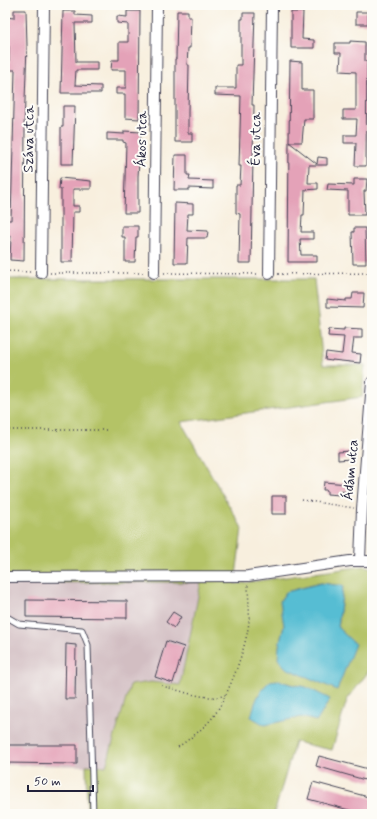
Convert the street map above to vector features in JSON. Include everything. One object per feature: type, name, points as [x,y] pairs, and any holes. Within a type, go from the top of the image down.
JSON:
[{"type":"street","name":"Száva utca","points":[[41,273],[44,5]]},
{"type":"street","name":"Ákos utca","points":[[154,273],[157,5]]},
{"type":"street","name":"Éva utca","points":[[269,274],[272,5]]},
{"type":"street","name":"Ádám utca","points":[[360,560],[362,509],[372,382]]},
{"type":"street","points":[[5,577],[248,576],[336,562],[360,560],[372,561]]},
{"type":"lane","points":[[5,617],[19,624],[82,630],[88,645],[93,814]]},
{"type":"path","points":[[5,271],[41,273],[372,273]]},
{"type":"path","points":[[5,430],[107,430]]},
{"type":"path","points":[[302,500],[362,509]]},
{"type":"path","points":[[178,747],[210,720],[220,706],[225,695],[246,636],[249,620],[248,576]]},
{"type":"path","points":[[162,686],[208,698],[219,698],[225,695]]},
{"type":"shaded area","points":[[201,582],[180,685],[151,682],[130,685],[106,766],[5,765],[5,583]]},
{"type":"green space","points":[[5,279],[314,279],[323,365],[365,365],[362,397],[181,422],[242,528],[235,584],[365,566],[372,568],[372,667],[347,700],[332,750],[295,742],[274,814],[87,814],[86,765],[106,766],[130,685],[151,682],[180,685],[201,582],[5,583]],"holes":[[[321,583],[343,586],[338,628],[279,646],[284,626],[283,614],[286,592]],[[277,680],[306,687],[317,721],[301,717]]]},
{"type":"water","points":[[321,583],[343,586],[338,628],[355,644],[337,690],[286,668],[278,659],[279,646],[284,626],[280,601],[286,592]]},
{"type":"water","points":[[277,680],[306,687],[330,699],[317,721],[301,717],[265,725],[251,717],[260,693],[270,681]]},
{"type":"building","points":[[14,10],[26,10],[27,46],[24,127],[24,261],[10,260],[11,236],[5,236],[5,220],[11,220],[15,70],[9,70],[9,46],[5,46],[5,17],[14,18]]},
{"type":"building","points":[[63,11],[75,11],[75,15],[92,16],[92,23],[75,23],[76,62],[97,62],[97,70],[76,70],[75,85],[101,86],[101,93],[61,93]]},
{"type":"building","points":[[127,11],[140,11],[139,119],[125,118],[125,94],[116,94],[116,88],[126,88],[126,70],[111,70],[112,60],[119,60],[119,42],[128,42],[128,24],[117,23],[117,16],[127,17]]},
{"type":"building","points":[[177,11],[188,11],[188,17],[191,17],[190,48],[188,48],[187,65],[189,65],[188,133],[192,133],[192,142],[175,142],[175,59]]},
{"type":"building","points":[[291,12],[303,12],[302,39],[314,40],[314,48],[291,48]]},
{"type":"building","points":[[356,12],[368,12],[368,24],[356,24]]},
{"type":"building","points":[[243,13],[255,13],[252,105],[254,105],[251,263],[239,263],[240,214],[236,213],[236,185],[240,185],[241,166],[239,166],[241,96],[215,95],[215,88],[236,88],[236,65],[241,65],[241,19],[243,19]]},
{"type":"building","points":[[350,41],[365,42],[365,61],[367,61],[366,166],[355,166],[356,143],[344,143],[344,135],[356,135],[357,119],[343,119],[343,110],[356,110],[356,72],[340,71],[341,53],[335,53],[335,43],[350,43]]},
{"type":"building","points":[[290,61],[302,62],[302,90],[313,90],[313,119],[304,119],[302,142],[289,142]]},
{"type":"building","points":[[63,106],[75,106],[73,164],[61,164],[61,127],[63,127]]},
{"type":"building","points":[[124,131],[141,132],[138,176],[138,213],[124,213],[126,143],[123,142],[123,140],[107,140],[107,133],[124,134]]},
{"type":"building","points":[[289,142],[317,164],[318,157],[327,158],[327,165],[309,165],[308,183],[318,183],[318,189],[305,190],[304,215],[302,215],[301,232],[313,232],[313,239],[300,239],[301,255],[317,255],[317,262],[288,262]]},
{"type":"building","points":[[175,155],[187,155],[187,175],[190,175],[189,180],[213,181],[213,189],[189,188],[189,190],[174,190]]},
{"type":"building","points":[[60,178],[91,181],[91,189],[73,189],[73,206],[79,206],[79,212],[73,212],[72,262],[61,262]]},
{"type":"building","points":[[354,179],[367,179],[366,191],[364,191],[365,215],[348,215],[348,191],[327,190],[328,184],[354,185]]},
{"type":"building","points":[[175,203],[193,204],[193,214],[188,214],[187,230],[208,231],[207,238],[188,238],[187,263],[174,263]]},
{"type":"building","points":[[122,226],[138,226],[135,262],[125,262],[125,237],[122,237]]},
{"type":"building","points":[[354,228],[365,228],[366,264],[353,264],[352,232],[354,232]]},
{"type":"building","points":[[353,293],[364,293],[363,308],[327,307],[327,299],[346,301],[346,299],[352,299]]},
{"type":"building","points":[[344,328],[362,329],[362,338],[354,338],[352,353],[361,354],[360,363],[325,360],[326,352],[342,354],[344,337],[328,336],[329,329],[344,330]]},
{"type":"building","points":[[350,451],[351,459],[338,460],[338,452]]},
{"type":"building","points":[[324,482],[348,484],[347,492],[341,491],[340,495],[327,494],[327,490],[323,490]]},
{"type":"building","points":[[272,496],[286,496],[286,514],[272,514]]},
{"type":"building","points":[[26,600],[127,601],[127,618],[26,617]]},
{"type":"building","points":[[173,612],[181,617],[174,628],[166,622]]},
{"type":"building","points":[[166,641],[184,647],[173,683],[155,677]]},
{"type":"building","points":[[66,644],[76,645],[75,699],[65,699]]},
{"type":"building","points":[[5,745],[77,745],[77,764],[5,763]]},
{"type":"building","points":[[319,756],[372,770],[372,782],[316,766]]},
{"type":"building","points":[[313,782],[372,798],[372,814],[364,814],[308,799]]}]
